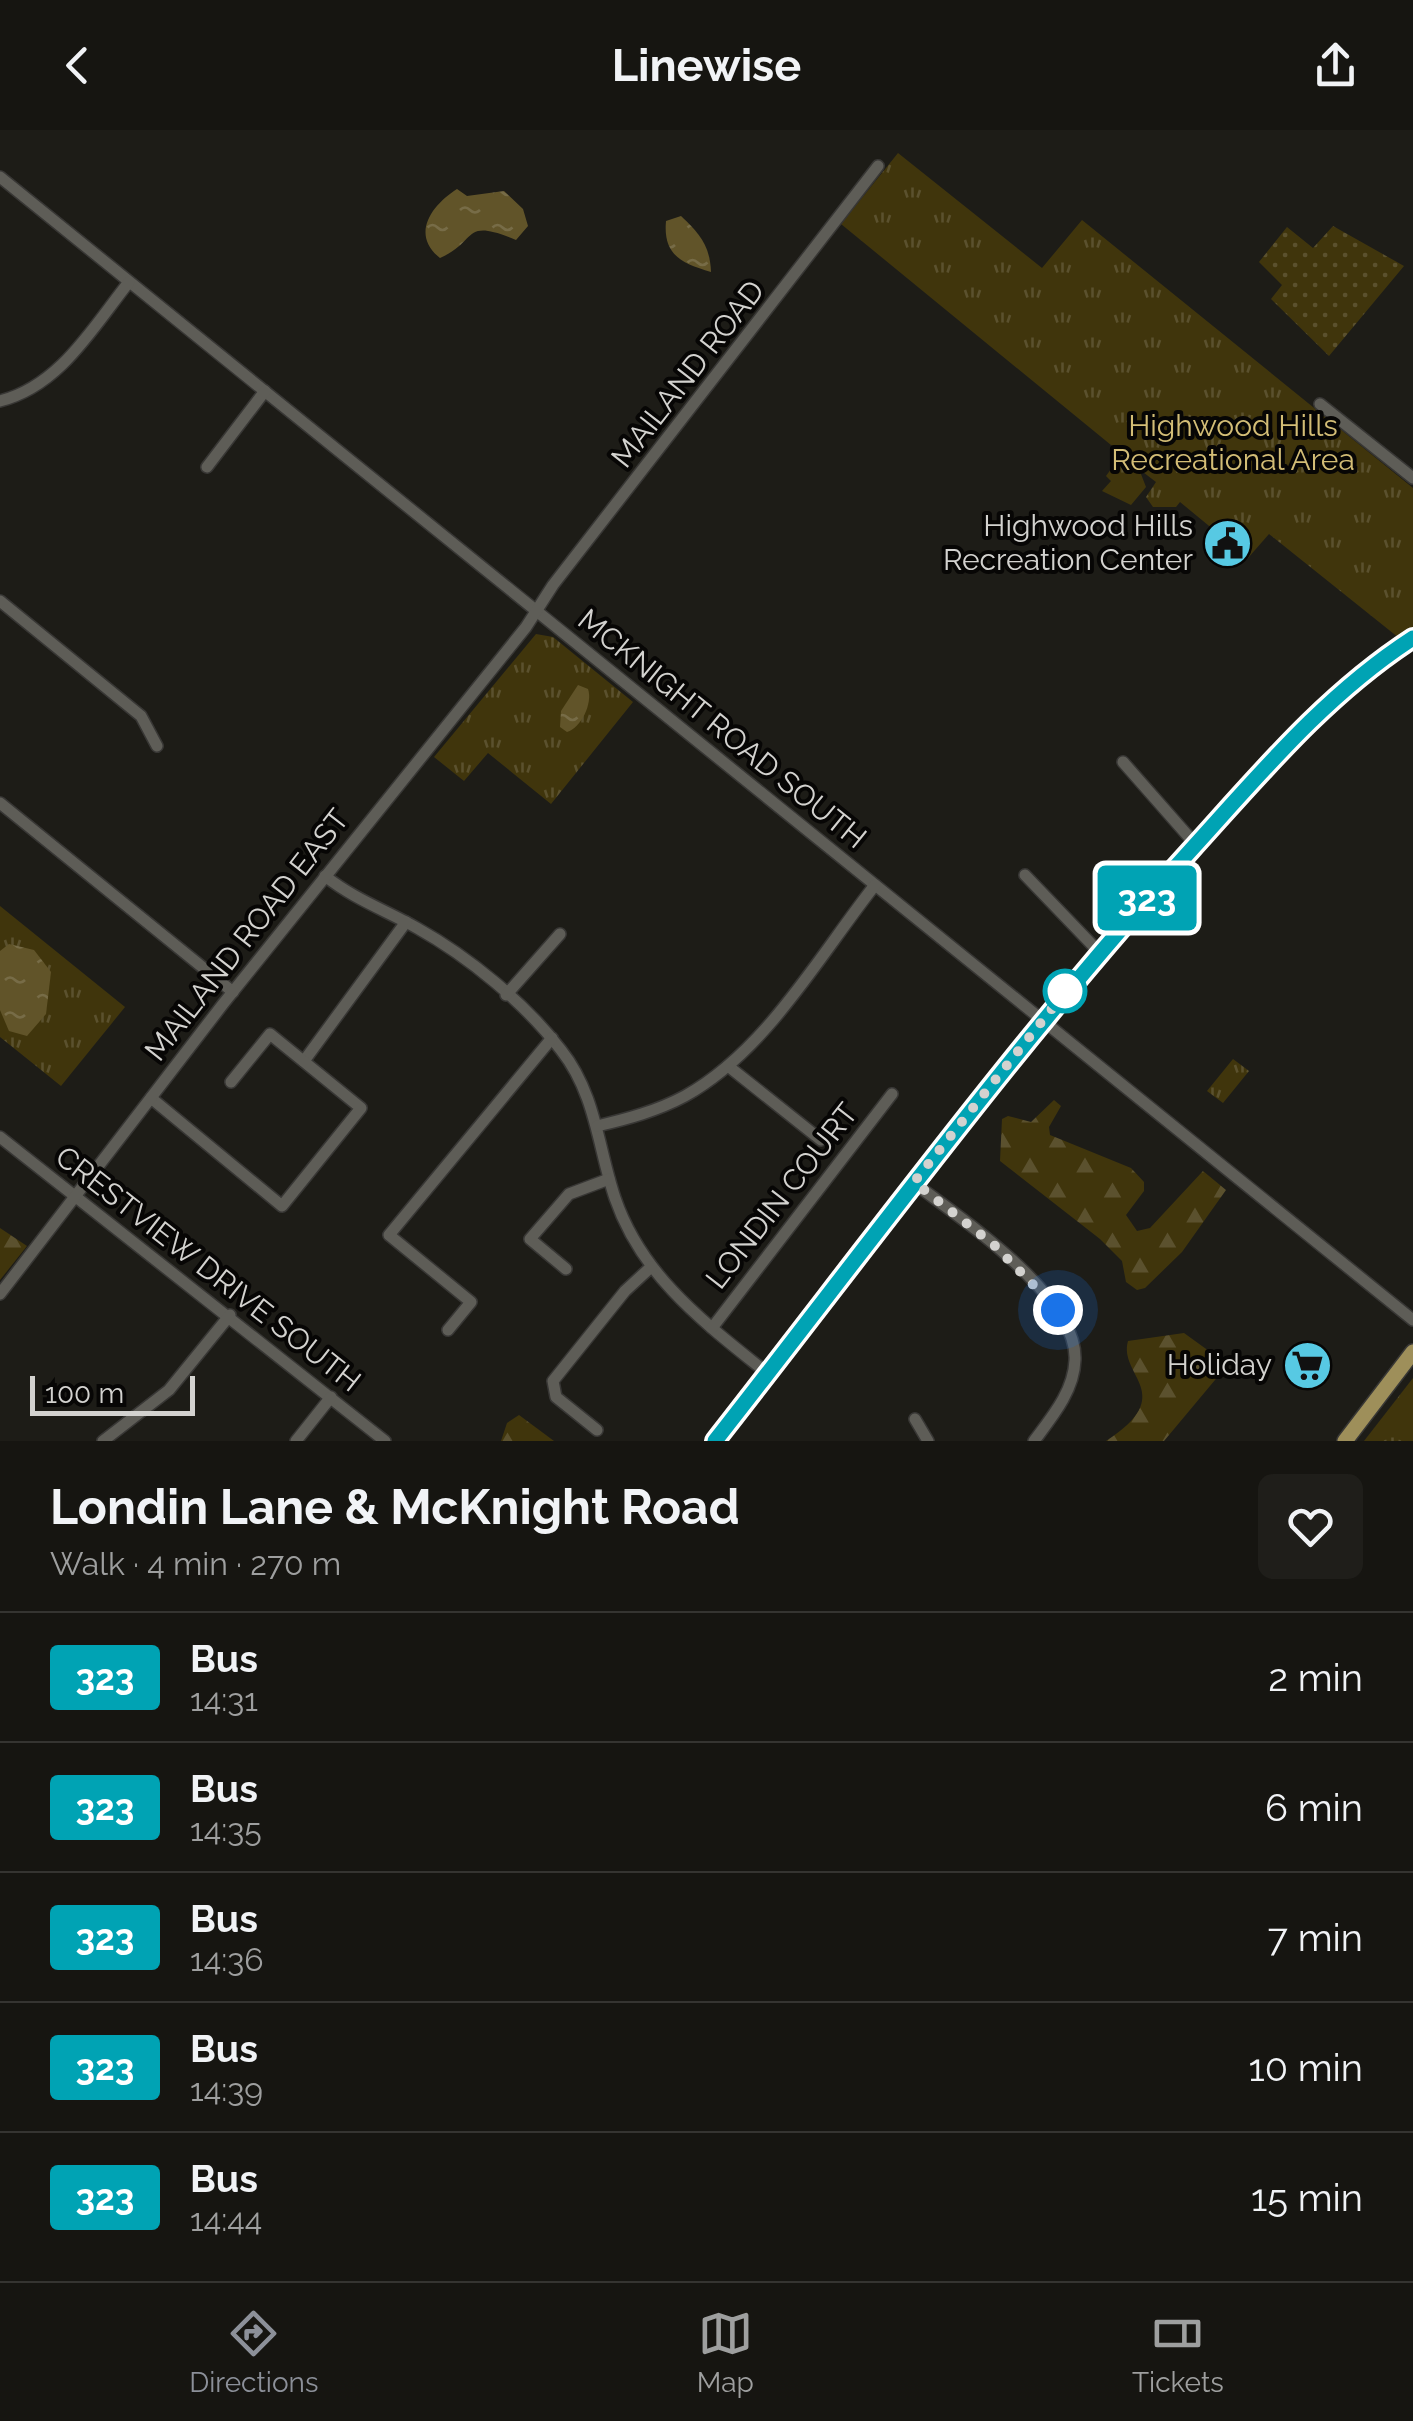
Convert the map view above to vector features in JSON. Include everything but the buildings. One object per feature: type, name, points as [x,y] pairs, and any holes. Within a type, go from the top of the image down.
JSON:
[{"type":"main road","points":[[1345,1441],[1413,1352]]},
{"type":"street","name":"MAILAND ROAD","points":[[536,610],[878,166]]},
{"type":"street","name":"MCKNIGHT ROAD SOUTH","points":[[0,177],[1413,1320]]},
{"type":"street","points":[[0,401],[31,389],[58,369],[129,282]]},
{"type":"street","points":[[208,467],[265,391]]},
{"type":"street","points":[[1320,404],[1413,478]]},
{"type":"street","points":[[0,601],[142,716],[158,746]]},
{"type":"street","name":"MAILAND ROAD EAST","points":[[0,1294],[536,610]]},
{"type":"street","points":[[715,1441],[1041,1019],[1099,952],[1324,704],[1413,638]]},
{"type":"street","points":[[1123,762],[1196,844]]},
{"type":"street","points":[[0,803],[233,992]]},
{"type":"street","points":[[1025,875],[1099,952]]},
{"type":"street","points":[[325,876],[358,900],[451,949],[552,1038],[577,1074],[627,1227],[652,1267],[675,1296],[767,1372]]},
{"type":"street","points":[[597,1126],[671,1103],[728,1066],[761,1031],[875,885]]},
{"type":"street","points":[[304,1062],[406,922]]},
{"type":"street","points":[[506,996],[560,934]]},
{"type":"street","points":[[151,1098],[282,1206],[362,1108],[270,1034],[231,1082]]},
{"type":"street","points":[[448,1330],[471,1302],[389,1236],[552,1038]]},
{"type":"street","points":[[728,1066],[821,1140]]},
{"type":"street","name":"LONDIN COURT","points":[[712,1328],[892,1094]]},
{"type":"street","name":"CRESTVIEW DRIVE SOUTH","points":[[0,1136],[385,1441]]},
{"type":"street","points":[[566,1269],[530,1239],[569,1194],[609,1178]]},
{"type":"street","points":[[914,1182],[994,1245],[1066,1322],[1075,1353],[1071,1382],[1034,1441]]},
{"type":"street","points":[[597,1430],[556,1397],[553,1382],[626,1291],[652,1267]]},
{"type":"street","points":[[103,1441],[169,1390],[230,1316]]},
{"type":"street","points":[[296,1441],[331,1397]]},
{"type":"street","points":[[915,1419],[928,1441]]},
{"type":"green space","name":"Highwood Hills Recreational Area","points":[[898,153],[1042,268],[1082,220],[1413,488],[1413,630],[1399,638],[1269,534],[1248,558],[1180,502],[1176,507],[1153,507],[1146,497],[1156,482],[1139,469],[1146,487],[1131,505],[1102,491],[1111,481],[1106,476],[1122,454],[841,224]]},
{"type":"green space","points":[[1333,226],[1404,266],[1329,356],[1271,299],[1282,285],[1259,262],[1287,227],[1313,248]]},
{"type":"green space","points":[[536,634],[553,637],[633,702],[551,804],[488,753],[464,781],[434,757]]},
{"type":"green space","points":[[0,906],[125,1007],[61,1086],[0,1037]]},
{"type":"green space","points":[[1233,1059],[1249,1071],[1223,1103],[1207,1091]]},
{"type":"green space","points":[[1054,1100],[1061,1106],[1049,1127],[1050,1135],[1131,1168],[1144,1182],[1144,1191],[1126,1215],[1137,1231],[1150,1228],[1203,1171],[1226,1190],[1182,1252],[1145,1288],[1137,1290],[1126,1282],[1122,1261],[1100,1239],[1000,1161],[1002,1119],[1008,1116],[1031,1122]]},
{"type":"green space","points":[[0,1228],[27,1246],[0,1280]]},
{"type":"green space","points":[[1184,1333],[1220,1359],[1220,1374],[1164,1441],[1106,1441],[1127,1425],[1139,1410],[1142,1398],[1127,1353],[1128,1341]]},
{"type":"green space","points":[[1413,1378],[1413,1441],[1364,1441]]},
{"type":"green space","points":[[519,1415],[554,1441],[501,1441],[507,1423]]},
{"type":"water","points":[[457,189],[467,196],[504,191],[523,209],[528,226],[516,240],[478,231],[440,258],[426,239],[428,220]]},
{"type":"water","points":[[681,216],[703,241],[711,272],[683,261],[671,250],[666,221]]},
{"type":"water","points":[[578,685],[588,689],[587,708],[577,726],[567,732],[560,727],[561,711]]},
{"type":"water","points":[[9,944],[34,950],[51,972],[46,1014],[27,1036],[9,1031],[0,1010],[0,951]]},
{"type":"bus line","name":"323","points":[[715,1441],[1026,1038],[1099,952],[1324,704],[1413,638]]},
{"type":"place","name":"Highwood Hills Recreation Center","points":[[1228,543]]},
{"type":"place","name":"Holiday","points":[[1307,1365]]},
{"type":"route","points":[[1058,1310],[994,1245],[914,1182],[1070,986],[1065,991]]}]
